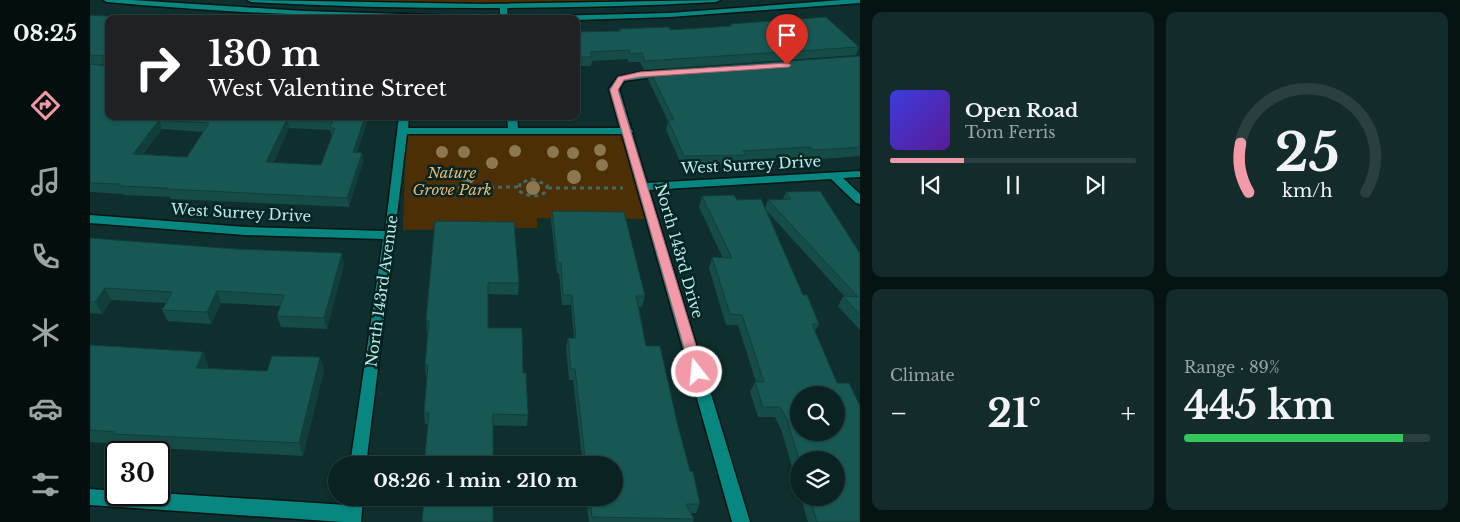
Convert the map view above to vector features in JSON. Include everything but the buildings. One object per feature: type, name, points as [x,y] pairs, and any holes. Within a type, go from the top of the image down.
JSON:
[{"type":"street","points":[[107,0],[166,6],[305,15]]},
{"type":"street","points":[[251,0],[382,6],[503,8],[716,0]]},
{"type":"street","points":[[580,17],[678,14],[860,1]]},
{"type":"street","points":[[503,8],[505,15]]},
{"type":"street","name":"North 143rd Drive","points":[[678,72],[640,74],[621,79],[614,90],[628,132],[741,522]]},
{"type":"street","name":"North 143rd Avenue","points":[[359,456],[390,235],[403,120]]},
{"type":"street","points":[[512,120],[513,132]]},
{"type":"street","points":[[402,131],[628,132]]},
{"type":"street","name":"West Surrey Drive","points":[[643,187],[860,174]]},
{"type":"street","points":[[835,177],[860,200]]},
{"type":"street","name":"West Surrey Drive","points":[[90,219],[245,231],[390,235]]},
{"type":"street","points":[[90,497],[353,511]]},
{"type":"path","points":[[518,187],[520,183],[532,179],[544,182],[548,188]]},
{"type":"path","points":[[518,187],[522,194],[531,197],[545,194],[548,188]]},
{"type":"path","points":[[418,188],[518,187]]},
{"type":"path","points":[[548,188],[623,188]]},
{"type":"green space","points":[[285,0],[683,0],[584,4],[484,5],[335,3]]},
{"type":"green space","name":"Nature Grove Park","points":[[406,135],[622,135],[646,219],[537,218],[537,228],[403,230]]},
{"type":"route","points":[[697,372],[628,132],[614,90],[621,79],[640,74],[787,65]]}]
